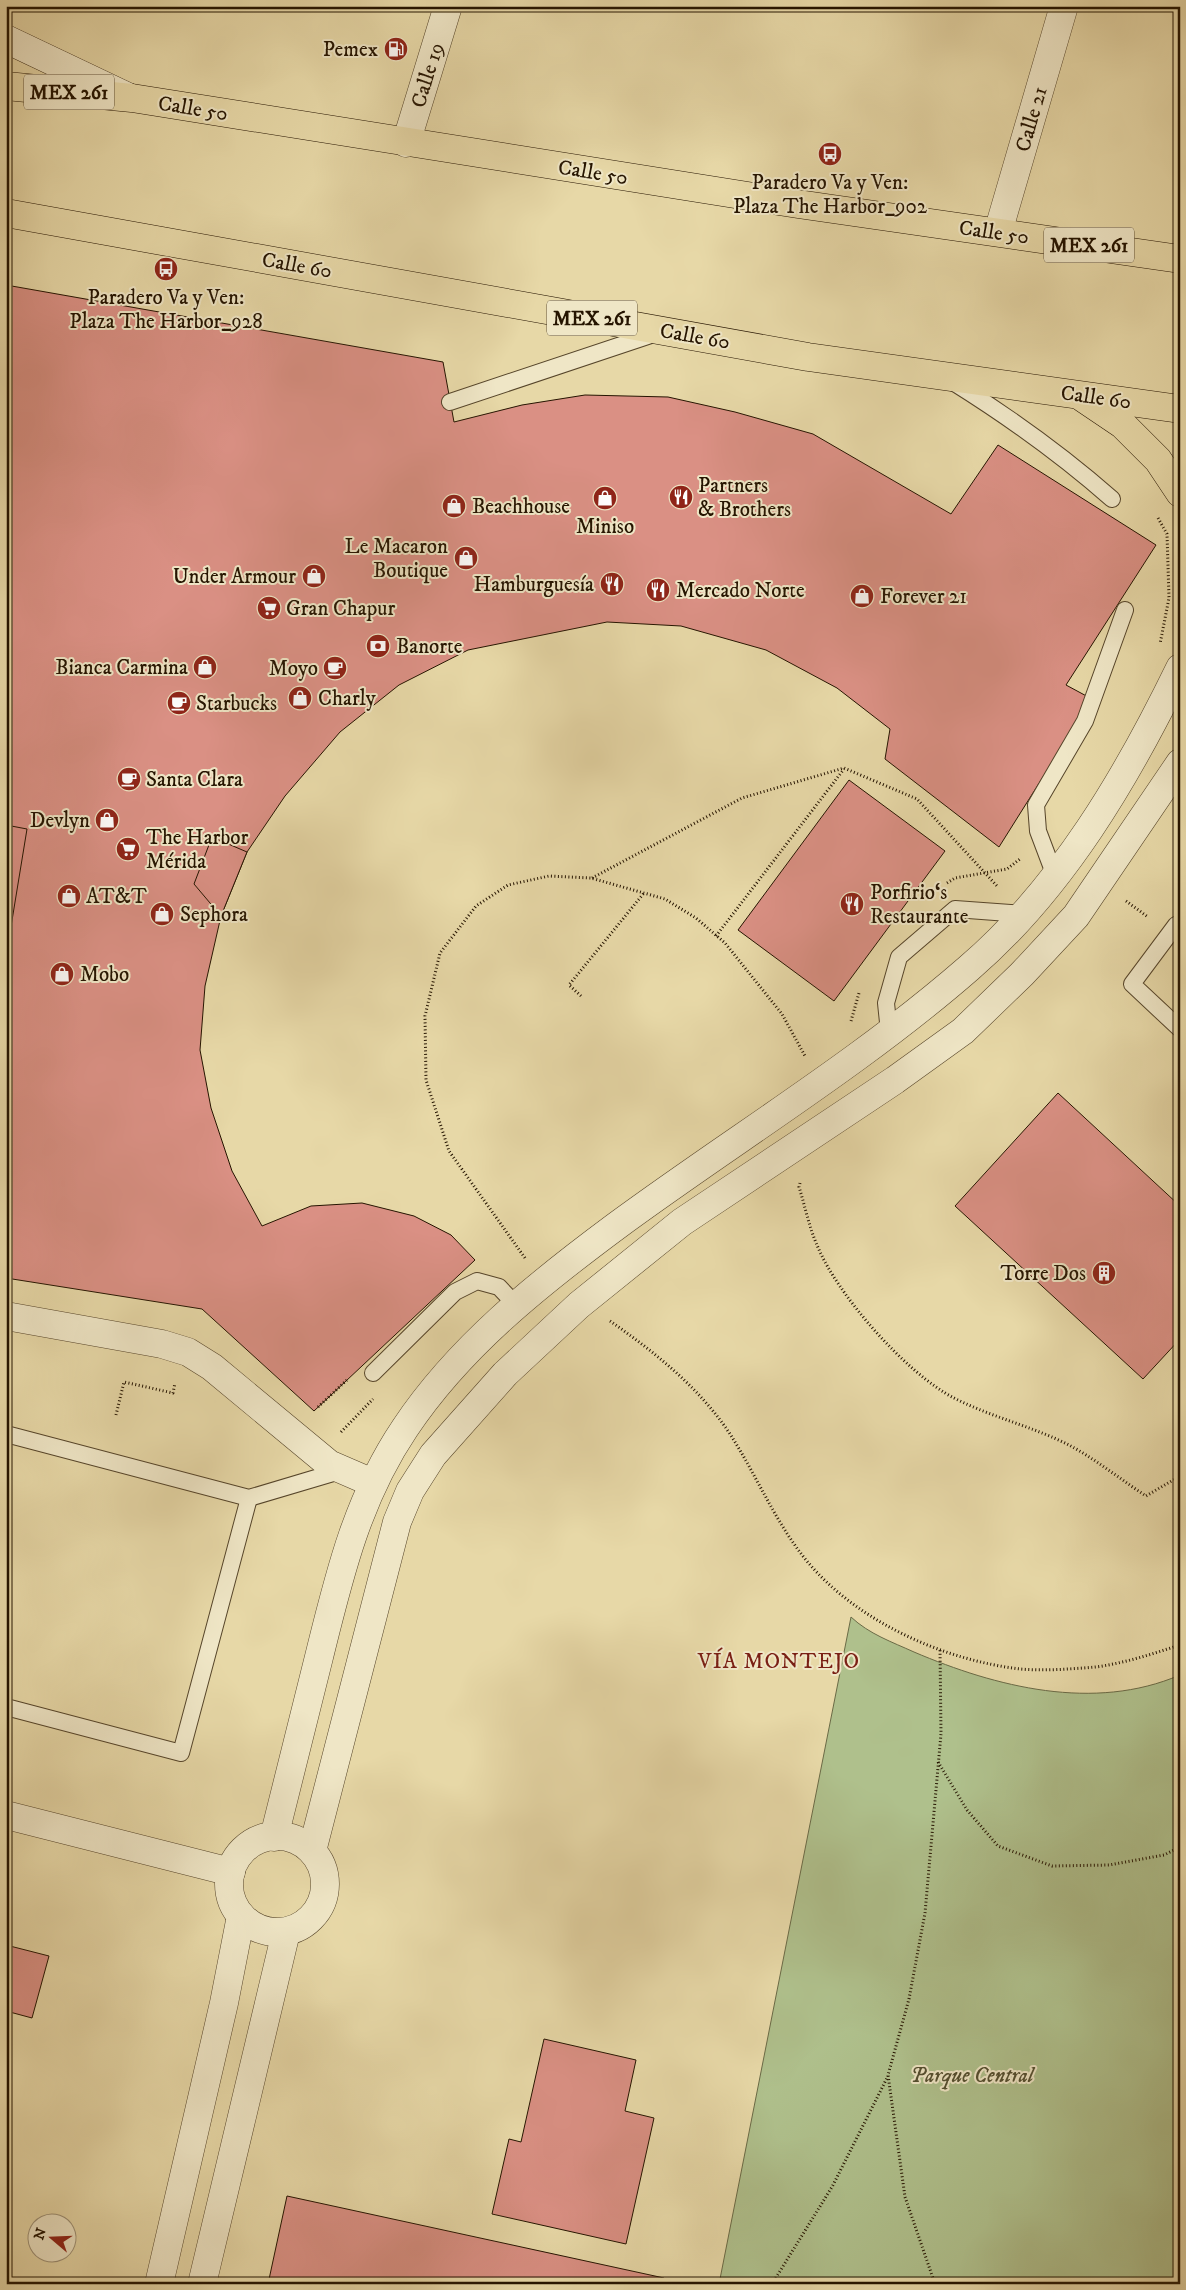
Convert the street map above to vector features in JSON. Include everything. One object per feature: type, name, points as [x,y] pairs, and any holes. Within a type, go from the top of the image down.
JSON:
[{"type":"main road","name":"Calle 50","points":[[6,86],[132,98],[798,204],[1180,259]]},
{"type":"main road","name":"Calle 60","points":[[6,213],[808,357],[1180,409]]},
{"type":"main road","points":[[1078,394],[1123,425],[1158,460],[1180,493]]},
{"type":"street","name":"Calle 19","points":[[406,143],[448,6]]},
{"type":"street","name":"Calle 21","points":[[998,232],[1064,6]]},
{"type":"street","points":[[6,40],[132,98]]},
{"type":"street","points":[[274,1837],[336,1588],[355,1524],[373,1483],[405,1428],[451,1368],[516,1305],[535,1270],[672,1185],[806,1095],[890,1032],[972,966],[1036,902],[1088,831],[1145,738],[1169,660]]},
{"type":"street","points":[[312,1851],[397,1522],[410,1491],[433,1455],[505,1374],[579,1305],[682,1222],[895,1080],[963,1031],[1022,974],[1076,916],[1180,763]]},
{"type":"street","points":[[6,1316],[162,1344],[188,1352],[212,1366],[308,1449],[329,1464],[373,1483]]},
{"type":"street","points":[[6,1815],[231,1872]]},
{"type":"street","points":[[288,1837],[300,1842],[312,1851],[320,1863],[325,1877],[325,1892],[320,1906],[312,1917],[300,1927],[286,1932],[270,1932],[254,1927],[241,1916],[233,1903],[229,1888],[231,1872],[237,1859],[247,1848],[260,1840],[288,1837]]},
{"type":"street","points":[[159,2284],[224,2002],[241,1916]]},
{"type":"street","points":[[202,2284],[286,1932]]},
{"type":"lane","points":[[450,402],[664,331]]},
{"type":"lane","points":[[942,375],[1015,421],[1077,468],[1112,500]]},
{"type":"lane","points":[[1055,876],[1038,831],[1036,805],[1086,721],[1125,610]]},
{"type":"lane","points":[[890,1032],[886,1003],[899,957],[956,908],[1023,914]]},
{"type":"lane","points":[[1180,923],[1176,925],[1132,984],[1180,1029]]},
{"type":"lane","points":[[374,1373],[455,1292],[477,1281],[499,1287],[516,1305]]},
{"type":"lane","points":[[6,1434],[248,1498],[342,1470]]},
{"type":"lane","points":[[6,1707],[181,1753],[248,1498]]},
{"type":"path","points":[[1154,512],[1167,534],[1169,660]]},
{"type":"path","points":[[716,936],[844,768]]},
{"type":"path","points":[[591,878],[742,798],[844,768],[917,799],[1023,914]]},
{"type":"path","points":[[940,888],[955,878],[984,871],[1007,869],[1041,842]]},
{"type":"path","points":[[535,1270],[449,1151],[426,1080],[425,1016],[440,953],[476,906],[508,885],[549,876],[591,878],[665,899],[696,918],[725,943],[782,1014],[806,1058],[814,1054]]},
{"type":"path","points":[[581,996],[569,986],[644,893]]},
{"type":"path","points":[[849,1028],[861,988]]},
{"type":"path","points":[[800,1180],[799,1187],[817,1246],[840,1286],[882,1338],[926,1380],[952,1398],[1067,1444],[1146,1496],[1180,1476]]},
{"type":"path","points":[[606,1319],[692,1386],[726,1429],[783,1528],[823,1579],[868,1615],[895,1630],[940,1649],[980,1662],[1021,1669],[1097,1666],[1122,1662],[1180,1645]]},
{"type":"path","points":[[116,1415],[124,1382],[173,1393],[176,1381],[167,1379]]},
{"type":"path","points":[[772,2284],[832,2187],[888,2076],[909,1999],[925,1913],[941,1734],[940,1649]]},
{"type":"path","points":[[938,1762],[967,1810],[998,1846],[1052,1866],[1108,1866],[1164,1855],[1180,1847]]},
{"type":"path","points":[[888,2076],[905,2198],[935,2284]]},
{"type":"green space","name":"Parque Central","points":[[851,1617],[881,1637],[945,1665],[978,1676],[1046,1690],[1080,1693],[1114,1692],[1147,1686],[1180,1675],[1180,2284],[719,2284]]},
{"type":"building","name":"The Harbor Mérida","points":[[6,285],[443,362],[454,422],[522,405],[585,395],[668,397],[735,412],[813,434],[951,514],[998,445],[1156,545],[1066,685],[1092,699],[999,847],[885,759],[890,729],[837,688],[766,650],[681,626],[607,622],[468,650],[399,685],[340,732],[285,796],[247,852],[221,916],[205,986],[200,1050],[211,1108],[232,1171],[262,1226],[311,1206],[362,1203],[414,1216],[451,1235],[475,1260],[314,1411],[202,1309],[6,1278]]},
{"type":"building","points":[[849,780],[945,851],[834,1001],[738,930]]},
{"type":"building","points":[[6,825],[27,829],[6,957]]},
{"type":"building","points":[[212,837],[247,852],[221,916],[194,884]]},
{"type":"building","name":"Torre Dos","points":[[1058,1093],[1180,1206],[1180,1339],[1143,1379],[955,1206]]},
{"type":"building","points":[[6,1945],[49,1956],[32,2018],[6,2011]]},
{"type":"building","points":[[544,2039],[636,2060],[625,2111],[654,2118],[626,2244],[492,2214],[509,2139],[521,2142]]},
{"type":"building","points":[[287,2196],[664,2278],[663,2284],[268,2284]]},
{"type":"place","name":"Pemex","points":[[396,49]]},
{"type":"place","name":"Paradero Va y Ven: Plaza The Harbor_902","points":[[830,154]]},
{"type":"place","name":"Paradero Va y Ven: Plaza The Harbor_928","points":[[166,269]]},
{"type":"place","name":"Partners & Brothers","points":[[681,497]]},
{"type":"place","name":"Miniso","points":[[605,498]]},
{"type":"place","name":"Beachhouse","points":[[454,506]]},
{"type":"place","name":"Le Macaron Boutique","points":[[466,558]]},
{"type":"place","name":"Under Armour","points":[[314,576]]},
{"type":"place","name":"Hamburguesía","points":[[612,584]]},
{"type":"place","name":"Mercado Norte","points":[[658,590]]},
{"type":"place","name":"Forever 21","points":[[862,596]]},
{"type":"place","name":"Gran Chapur","points":[[269,608]]},
{"type":"place","name":"Banorte","points":[[378,646]]},
{"type":"place","name":"Bianca Carmina","points":[[205,667]]},
{"type":"place","name":"Moyo","points":[[335,668]]},
{"type":"place","name":"Charly","points":[[300,698]]},
{"type":"place","name":"Starbucks","points":[[179,703]]},
{"type":"place","name":"Santa Clara","points":[[129,779]]},
{"type":"place","name":"Devlyn","points":[[107,820]]},
{"type":"place","name":"The Harbor Mérida","points":[[128,849]]},
{"type":"place","name":"AT&T","points":[[69,896]]},
{"type":"place","name":"Porfirio‘s Restaurante","points":[[852,904]]},
{"type":"place","name":"Sephora","points":[[162,914]]},
{"type":"place","name":"Mobo","points":[[62,974]]},
{"type":"place","name":"Torre Dos","points":[[1104,1273]]},
{"type":"district","name":"VÍA MONTEJO","points":[[779,1660]]}]
